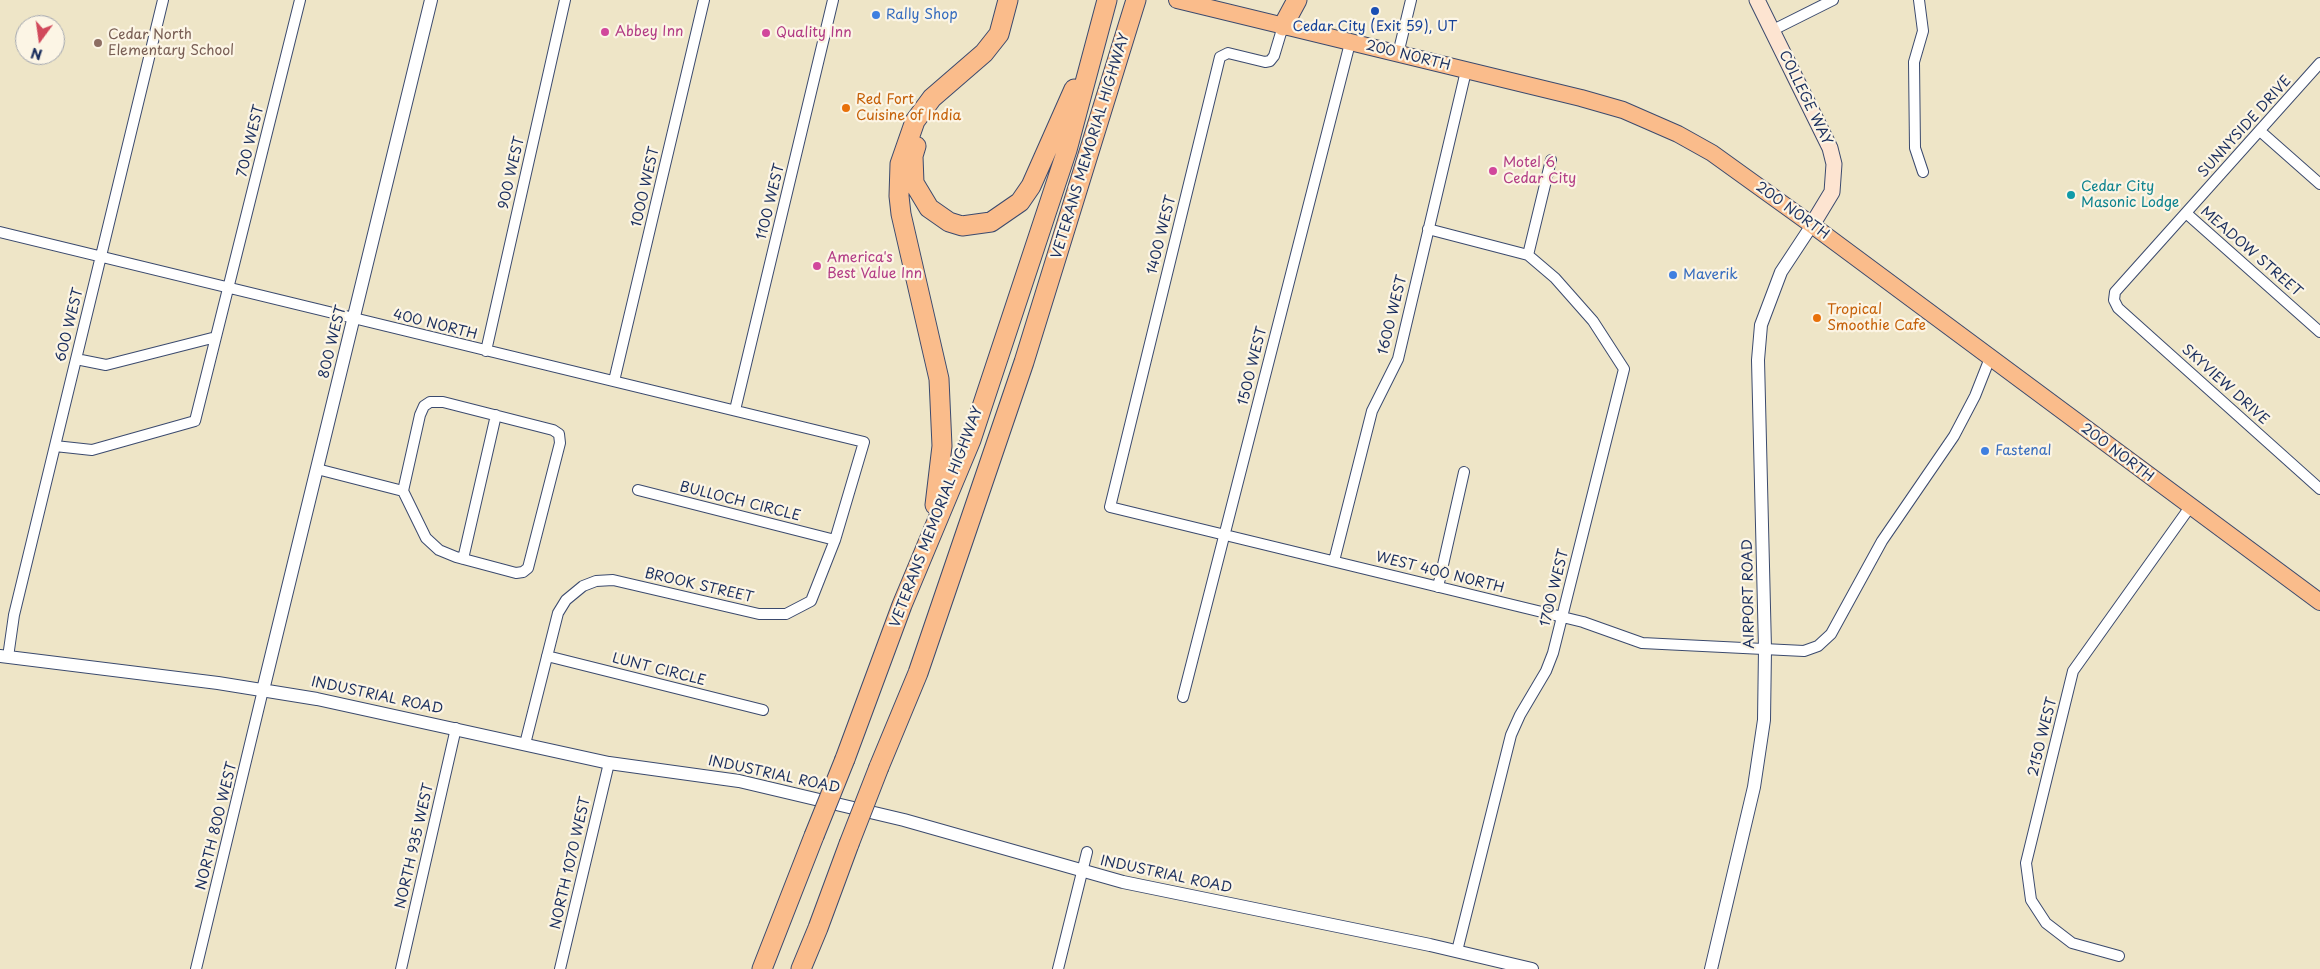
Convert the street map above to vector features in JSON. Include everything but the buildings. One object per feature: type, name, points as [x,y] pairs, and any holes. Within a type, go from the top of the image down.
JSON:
[{"type":"highway","points":[[902,605],[928,535],[937,496],[942,446],[939,379],[901,214],[899,196],[900,164],[915,121],[932,98],[984,53],[999,34],[1008,0]]},
{"type":"highway","points":[[1021,0],[1015,24],[1001,50],[939,104],[929,116],[917,141],[913,156],[914,183],[929,208],[949,222],[962,226],[991,222],[1020,202],[1031,186],[1097,38]]},
{"type":"highway","name":"VETERANS MEMORIAL HIGHWAY","points":[[801,969],[879,767],[918,673],[954,569],[1024,362],[1136,0]]},
{"type":"highway","points":[[1283,26],[1287,0]]},
{"type":"highway","points":[[1283,26],[1297,0]]},
{"type":"highway","name":"VETERANS MEMORIAL HIGHWAY","points":[[762,969],[845,759],[902,605],[970,440],[1067,150],[1106,6]]},
{"type":"main road","name":"200 NORTH","points":[[1178,0],[1581,98],[1651,121],[1712,153],[2320,602]]},
{"type":"main road","name":"COLLEGE WAY","points":[[1757,0],[1830,148],[1834,164],[1832,192],[1812,225]]},
{"type":"street","name":"600 WEST","points":[[4,656],[163,0]]},
{"type":"street","name":"700 WEST","points":[[55,446],[92,450],[195,421],[300,0]]},
{"type":"street","name":"800 WEST","points":[[264,690],[431,0]]},
{"type":"street","name":"900 WEST","points":[[486,351],[565,0]]},
{"type":"street","name":"1000 WEST","points":[[614,381],[704,0]]},
{"type":"street","name":"1100 WEST","points":[[734,410],[834,0]]},
{"type":"street","points":[[1398,54],[1412,0]]},
{"type":"street","points":[[1771,31],[1834,0]]},
{"type":"street","points":[[1919,0],[1923,32],[1914,62],[1915,148],[1923,172]]},
{"type":"street","name":"1400 WEST","points":[[1110,507],[1220,57],[1228,53],[1265,62],[1270,60],[1274,56],[1283,26]]},
{"type":"street","name":"1500 WEST","points":[[1183,697],[1350,42]]},
{"type":"street","name":"SUNNYSIDE DRIVE","points":[[2114,300],[2115,292],[2320,62]]},
{"type":"street","name":"1600 WEST","points":[[1334,561],[1372,412],[1398,359],[1466,70]]},
{"type":"street","points":[[2260,131],[2320,184]]},
{"type":"street","points":[[1528,255],[1551,160]]},
{"type":"street","name":"MEADOW STREET","points":[[2186,214],[2320,332]]},
{"type":"street","name":"AIRPORT ROAD","points":[[1711,969],[1754,787],[1764,720],[1765,649],[1758,360],[1761,325],[1781,272],[1812,225]]},
{"type":"street","name":"1700 WEST","points":[[1428,229],[1528,255],[1555,278],[1593,321],[1624,369],[1562,617],[1546,671],[1511,734],[1457,951]]},
{"type":"street","name":"400 NORTH","points":[[0,232],[101,255],[229,289],[864,442]]},
{"type":"street","name":"SKYVIEW DRIVE","points":[[2114,300],[2118,308],[2320,488]]},
{"type":"street","points":[[76,359],[106,365],[216,338]]},
{"type":"street","name":"WEST 400 NORTH","points":[[1110,507],[1562,617],[1654,645],[1804,651],[1818,646],[1831,634],[1882,541],[1954,436],[1975,396],[1976,389],[1990,358]]},
{"type":"street","points":[[430,402],[443,402],[496,415],[553,430],[559,434],[560,443],[528,568],[523,572],[516,573],[463,559],[440,550],[426,538],[403,491],[424,406],[430,402]]},
{"type":"street","points":[[463,559],[496,415]]},
{"type":"street","name":"BROOK STREET","points":[[525,744],[561,606],[571,594],[590,583],[613,580],[759,614],[786,614],[811,601],[835,540],[864,442]]},
{"type":"street","points":[[317,469],[403,491]]},
{"type":"street","points":[[1438,587],[1464,472]]},
{"type":"street","name":"BULLOCH CIRCLE","points":[[638,490],[835,540]]},
{"type":"street","name":"2150 WEST","points":[[2119,956],[2072,943],[2046,922],[2031,900],[2026,863],[2073,671],[2190,507]]},
{"type":"street","name":"INDUSTRIAL ROAD","points":[[4,656],[264,690],[359,707],[609,763],[722,778],[904,820],[1082,871],[1155,889],[1457,951],[1532,969]]},
{"type":"street","name":"LUNT CIRCLE","points":[[547,656],[763,710]]},
{"type":"street","name":"NORTH 800 WEST","points":[[196,969],[264,690]]},
{"type":"street","name":"NORTH 935 WEST","points":[[401,969],[456,728]]},
{"type":"street","name":"NORTH 1070 WEST","points":[[560,969],[609,763]]},
{"type":"street","points":[[1058,969],[1087,852]]},
{"type":"place","name":"Cedar City (Exit 59), UT","points":[[1375,11]]},
{"type":"place","name":"Rally Shop","points":[[876,15]]},
{"type":"place","name":"Abbey Inn","points":[[605,32]]},
{"type":"place","name":"Quality Inn","points":[[766,33]]},
{"type":"place","name":"Cedar North Elementary School","points":[[98,43]]},
{"type":"place","name":"Red Fort Cuisine of India","points":[[846,108]]},
{"type":"place","name":"Motel 6 Cedar City","points":[[1493,171]]},
{"type":"place","name":"Cedar City Masonic Lodge","points":[[2071,195]]},
{"type":"place","name":"America's Best Value Inn","points":[[817,266]]},
{"type":"place","name":"Maverik","points":[[1673,275]]},
{"type":"place","name":"Tropical Smoothie Cafe","points":[[1817,318]]},
{"type":"place","name":"Fastenal","points":[[1985,451]]}]
